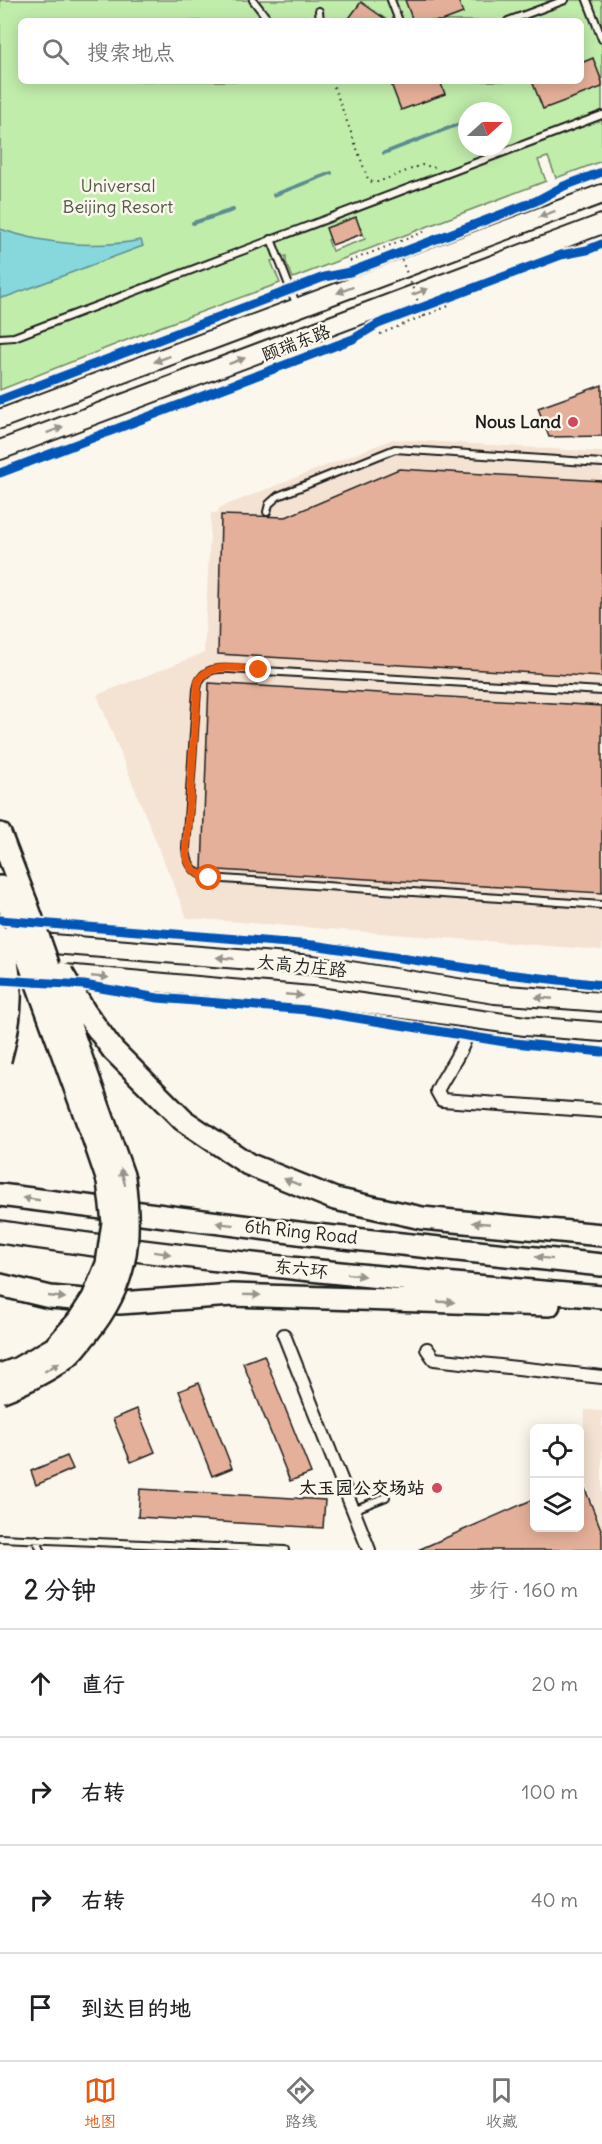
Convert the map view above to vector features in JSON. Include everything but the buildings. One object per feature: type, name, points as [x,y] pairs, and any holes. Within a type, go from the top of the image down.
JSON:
[{"type":"highway","points":[[0,834],[11,898],[108,1181],[113,1222],[107,1264],[93,1298],[78,1321],[54,1348],[17,1369],[0,1375]]},
{"type":"highway","points":[[11,898],[85,1012],[113,1050],[183,1120],[248,1164],[335,1199],[422,1218],[602,1235]]},
{"type":"highway","points":[[0,1392],[32,1379],[68,1357],[94,1325],[110,1302],[117,1283],[126,1254],[129,1215],[124,1178],[11,898]]},
{"type":"highway","points":[[0,938],[8,958],[12,987],[6,1038],[0,1060]]},
{"type":"highway","name":"6th Ring Road","points":[[0,1195],[306,1234],[602,1265]]},
{"type":"highway","name":"东六环","points":[[0,1232],[65,1242],[370,1277],[602,1297]]},
{"type":"highway","points":[[0,1285],[50,1297],[120,1303],[232,1294],[602,1307]]},
{"type":"main road","name":"颐瑞东路","points":[[0,419],[602,194]]},
{"type":"main road","name":"颐瑞东路","points":[[0,450],[602,224]]},
{"type":"main road","name":"大高力庄路","points":[[0,938],[313,965],[495,994],[602,1002]]},
{"type":"main road","name":"大高力庄路","points":[[0,968],[311,996],[525,1026],[602,1032]]},
{"type":"street","points":[[464,1042],[437,1091],[442,1100],[602,1111]]},
{"type":"street","points":[[284,1335],[369,1550]]},
{"type":"street","points":[[427,1349],[434,1359],[602,1377]]},
{"type":"lane","points":[[253,0],[267,18]]},
{"type":"lane","points":[[391,0],[398,18]]},
{"type":"lane","points":[[516,18],[566,0]]},
{"type":"lane","points":[[587,0],[602,39]]},
{"type":"lane","points":[[319,11],[320,18]]},
{"type":"lane","points":[[0,338],[14,337],[602,115]]},
{"type":"lane","points":[[271,239],[297,308]]},
{"type":"lane","points":[[267,512],[269,504],[278,496],[395,449],[602,463]]},
{"type":"lane","points":[[602,691],[241,669],[211,670],[200,678],[197,689],[186,852],[191,868],[198,874],[209,878],[602,905]]},
{"type":"lane","points":[[353,1510],[386,1497]]},
{"type":"lane","points":[[0,1538],[120,1546],[285,1550]]},
{"type":"lane","points":[[36,1539],[41,1550]]},
{"type":"path","points":[[333,84],[368,179],[378,182],[422,165],[438,168]]},
{"type":"path","points":[[350,261],[424,232]]},
{"type":"path","points":[[395,243],[424,316]]},
{"type":"path","points":[[393,255],[404,251]]},
{"type":"path","points":[[350,272],[382,259]]},
{"type":"path","points":[[380,334],[424,316],[452,301]]},
{"type":"path","points":[[370,329],[452,301]]},
{"type":"shaded area","points":[[393,439],[602,452],[602,950],[187,918],[97,695],[204,653],[211,513],[218,513],[219,508]]},
{"type":"shaded area","points":[[585,1410],[602,1411],[602,1532],[584,1477]]},
{"type":"green space","name":"Universal Beijing Resort","points":[[0,0],[602,0],[602,161],[556,178],[548,157],[538,160],[546,181],[293,278],[286,262],[286,256],[271,261],[280,283],[0,390]],"holes":[[[361,228],[365,239],[332,251],[328,240]]]},
{"type":"water","points":[[0,229],[52,241],[106,244],[141,240],[143,246],[6,297],[0,297]]},
{"type":"waterway","points":[[384,153],[458,124]]},
{"type":"waterway","points":[[274,195],[331,173]]},
{"type":"waterway","points":[[193,223],[233,210]]},
{"type":"cycle path","points":[[0,400],[324,277],[350,272],[536,201],[564,186],[602,172]]},
{"type":"cycle path","points":[[0,473],[353,339],[378,324],[561,255],[587,250],[602,244]]},
{"type":"cycle path","points":[[0,920],[313,945],[507,974],[602,985]]},
{"type":"cycle path","points":[[0,980],[84,985],[158,998],[307,1010],[505,1042],[602,1052]]},
{"type":"place","name":"Nous Land","points":[[573,422]]},
{"type":"place","name":"太玉园公交场站","points":[[437,1488]]},
{"type":"route","points":[[209,878],[198,874],[191,868],[186,852],[198,682],[203,674],[215,669],[259,670]]}]
